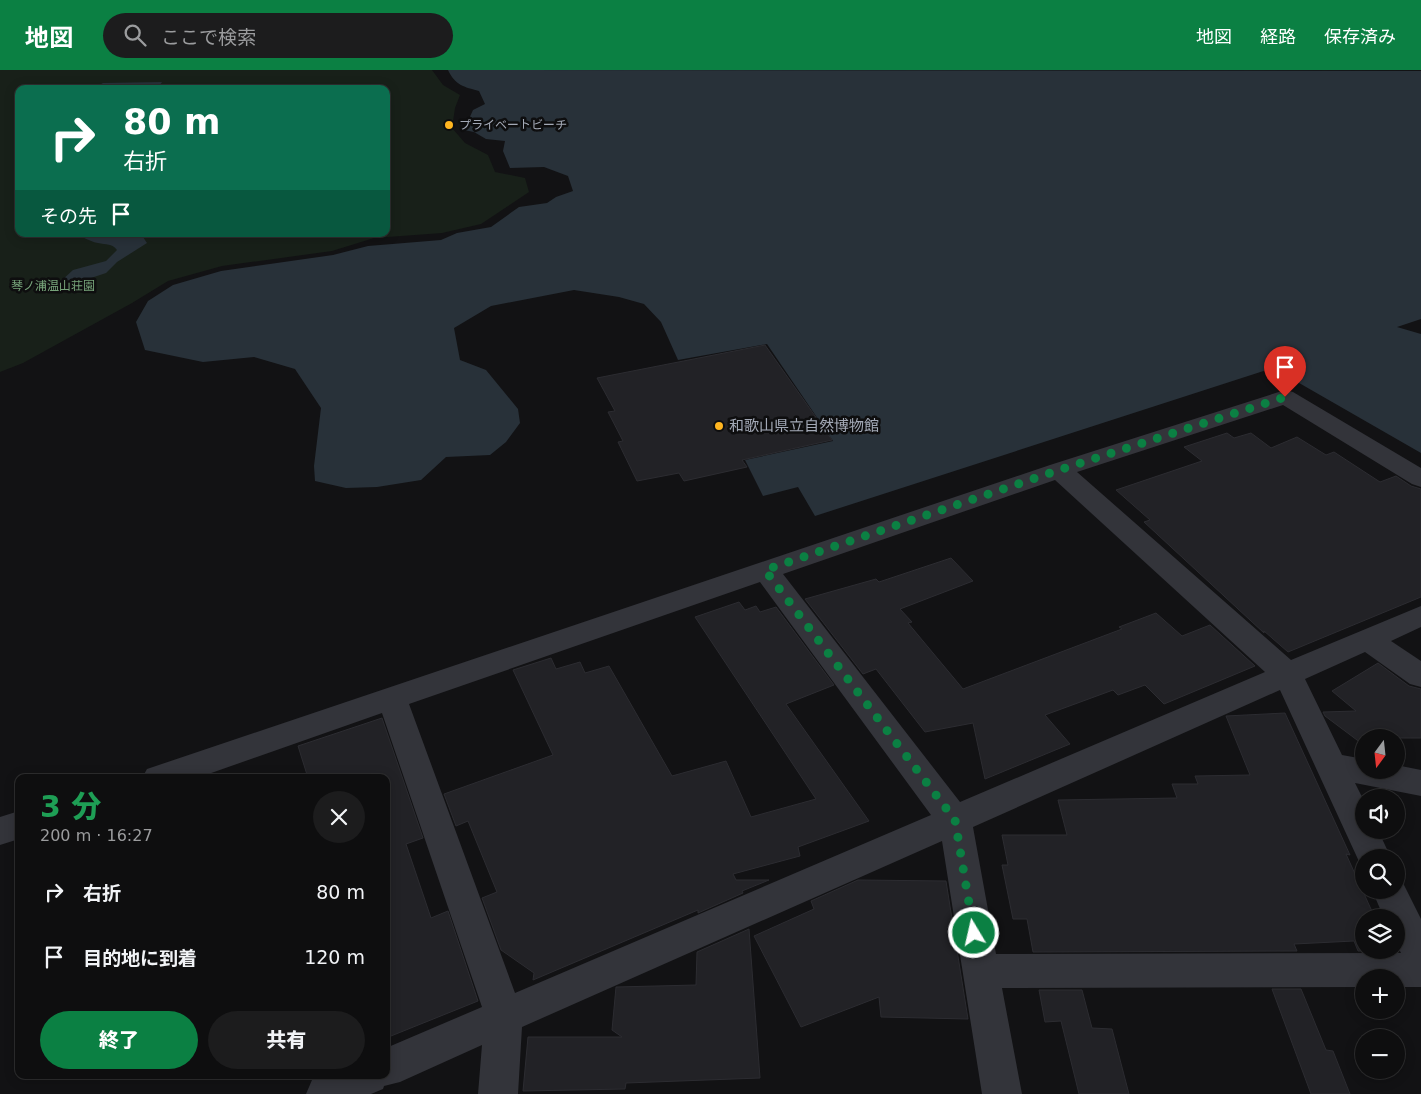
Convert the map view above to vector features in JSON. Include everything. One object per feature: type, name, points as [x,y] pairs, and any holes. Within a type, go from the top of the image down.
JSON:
[{"type":"street","points":[[170,774],[1059,470],[1285,397],[1421,479]]},
{"type":"street","points":[[1059,470],[1288,674],[1370,849]]},
{"type":"street","points":[[765,570],[955,820],[1002,1094]]},
{"type":"street","points":[[390,1066],[1421,616]]},
{"type":"street","points":[[1368,640],[1421,676]]},
{"type":"street","points":[[392,698],[504,1015],[498,1094]]},
{"type":"street","points":[[1331,766],[1421,783]]},
{"type":"street","points":[[0,832],[15,826]]},
{"type":"street","points":[[1394,899],[1421,957]]},
{"type":"street","points":[[980,970],[1421,970]]},
{"type":"street","points":[[326,1094],[360,1079]]},
{"type":"green space","name":"琴ノ浦温山荘園","points":[[0,70],[432,70],[443,85],[460,95],[455,108],[452,128],[465,143],[488,155],[495,172],[525,178],[529,192],[481,224],[442,233],[390,237],[390,85],[15,85],[15,237],[388,237],[374,238],[332,251],[222,266],[168,281],[23,363],[0,372]]},
{"type":"shaded area","points":[[448,70],[1421,71],[1421,319],[1397,327],[1421,334],[1421,453],[1273,368],[815,516],[798,487],[763,496],[745,460],[833,441],[767,344],[678,360],[661,322],[644,304],[619,297],[574,290],[491,306],[454,328],[460,360],[486,370],[518,409],[520,423],[506,442],[490,455],[446,457],[421,480],[377,487],[346,488],[315,481],[314,466],[321,408],[295,369],[254,357],[203,362],[145,350],[136,322],[148,301],[173,285],[221,271],[333,255],[368,246],[441,240],[457,233],[491,227],[519,207],[547,203],[556,197],[573,191],[568,176],[544,167],[510,168],[503,151],[505,141],[486,139],[474,132],[464,130],[473,110],[485,104],[479,91],[461,85]]},
{"type":"shaded area","points":[[162,82],[160,85],[99,85],[103,83]]},
{"type":"shaded area","points":[[82,237],[143,237],[147,243],[117,262],[106,273],[73,284],[60,282],[73,270],[106,261],[117,250],[111,245]]},
{"type":"building","name":"和歌山県立自然博物館","points":[[765,345],[832,440],[742,460],[747,467],[684,481],[679,473],[637,481],[618,442],[623,441],[608,412],[615,411],[597,378]]},
{"type":"building","points":[[1227,433],[1234,438],[1251,433],[1271,448],[1297,437],[1326,455],[1334,452],[1380,482],[1396,476],[1411,486],[1421,489],[1421,597],[1288,652],[1264,631],[1264,633],[1144,522],[1150,520],[1116,490],[1202,461],[1184,447]]},
{"type":"building","points":[[951,558],[973,581],[900,609],[912,622],[908,623],[963,689],[1122,629],[1119,627],[1156,613],[1182,636],[1210,625],[1255,666],[1164,704],[1145,685],[1118,695],[1113,690],[1045,715],[1070,744],[985,779],[973,723],[925,732],[876,669],[863,674],[805,599],[876,579],[879,582]]},
{"type":"building","points":[[739,602],[745,610],[756,606],[760,612],[776,607],[834,685],[786,704],[869,821],[798,847],[800,856],[733,874],[736,880],[769,880],[742,891],[743,893],[698,913],[698,910],[533,980],[534,973],[501,950],[482,898],[497,892],[468,821],[456,826],[444,794],[553,755],[513,670],[551,658],[556,669],[580,662],[585,673],[609,666],[672,776],[726,761],[751,817],[816,799],[695,617]]},
{"type":"building","points":[[1378,663],[1409,686],[1421,689],[1421,738],[1405,738],[1405,729],[1355,729],[1355,738],[1325,716],[1323,712],[1356,711],[1332,691]]},
{"type":"building","points":[[1285,713],[1350,855],[1346,854],[1355,874],[1355,899],[1366,899],[1371,909],[1355,909],[1355,944],[1354,941],[1294,944],[1297,951],[1033,952],[1027,919],[1013,919],[1002,865],[1008,865],[1002,835],[1067,835],[1058,800],[1177,798],[1172,784],[1198,784],[1195,776],[1250,775],[1226,716]]},
{"type":"building","points":[[382,718],[423,838],[406,844],[431,918],[448,911],[478,1001],[390,1036],[390,774],[307,774],[298,746]]},
{"type":"building","points":[[858,880],[946,881],[968,1019],[881,1017],[879,997],[801,1027],[754,936],[814,909],[811,901]]},
{"type":"building","points":[[749,929],[760,1078],[626,1083],[625,1089],[523,1091],[528,1037],[622,1037],[612,1030],[616,987],[696,985],[697,952]]},
{"type":"building","points":[[1272,989],[1301,989],[1326,1050],[1333,1051],[1350,1094],[1311,1094]]},
{"type":"building","points":[[1039,990],[1082,990],[1092,1028],[1112,1029],[1129,1094],[1079,1094],[1061,1021],[1045,1022]]},
{"type":"place","name":"プライベートビーチ","points":[[449,125]]},
{"type":"place","name":"和歌山県立自然博物館","points":[[719,426]]},
{"type":"route","points":[[974,933],[955,820],[765,570],[1059,470],[1285,397]]}]
